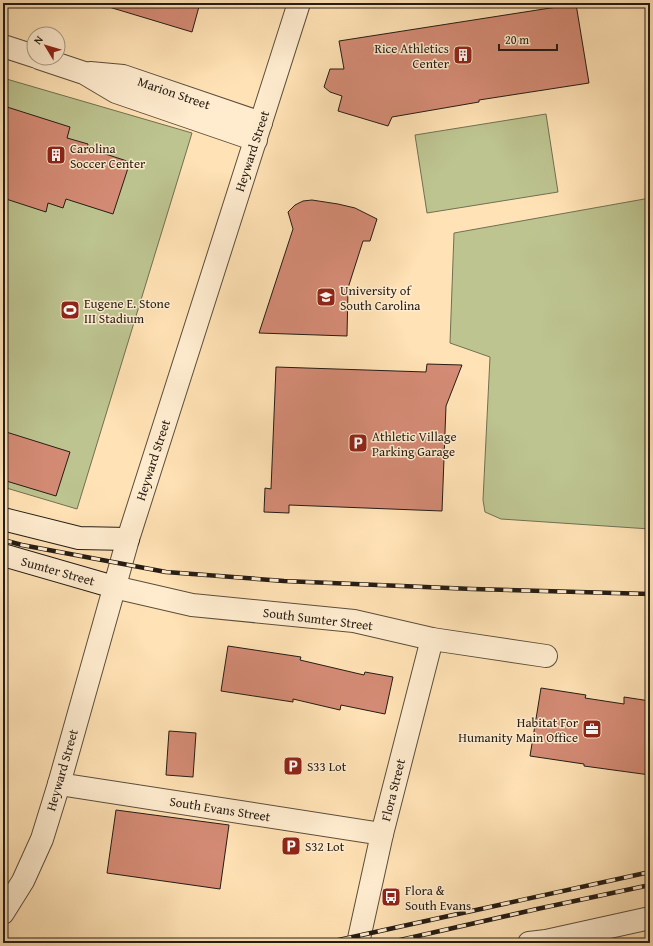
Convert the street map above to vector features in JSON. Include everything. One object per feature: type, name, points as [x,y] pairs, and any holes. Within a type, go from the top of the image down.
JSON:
[{"type":"street","name":"Heyward Street","points":[[3,913],[23,881],[42,839],[128,539],[298,3]]},
{"type":"street","points":[[3,46],[26,53]]},
{"type":"street","name":"Marion Street","points":[[63,66],[84,73],[116,92],[258,132]]},
{"type":"street","points":[[3,519],[79,538],[128,539]]},
{"type":"street","name":"Sumter Street","points":[[3,555],[114,587]]},
{"type":"street","name":"South Sumter Street","points":[[114,587],[192,605],[354,621],[432,639],[546,656]]},
{"type":"street","name":"Flora Street","points":[[358,943],[382,834],[432,639]]},
{"type":"street","name":"South Evans Street","points":[[59,784],[382,834]]},
{"type":"street","points":[[543,942],[650,918]]},
{"type":"green space","name":"Eugene E. Stone III Stadium","points":[[3,78],[192,133],[77,509],[3,487]]},
{"type":"green space","points":[[546,114],[558,192],[427,213],[415,135]]},
{"type":"green space","points":[[650,198],[650,529],[501,519],[485,512],[483,500],[490,357],[450,343],[454,233]]},
{"type":"building","points":[[109,3],[200,3],[192,32],[109,7]]},
{"type":"building","name":"Rice Athletics Center","points":[[576,4],[589,83],[479,100],[479,102],[392,117],[388,126],[338,111],[342,96],[330,92],[324,87],[330,69],[344,69],[339,41]]},
{"type":"building","name":"Carolina Soccer Center","points":[[7,107],[70,127],[67,138],[88,144],[87,148],[130,162],[113,214],[66,199],[63,208],[48,203],[46,212],[3,198],[3,120]]},
{"type":"building","points":[[312,200],[355,208],[377,219],[370,241],[363,241],[348,288],[347,336],[259,333],[293,229],[288,212],[295,205],[303,201]]},
{"type":"building","name":"Athletic Village Parking Garage","points":[[427,364],[462,365],[446,406],[442,511],[289,505],[289,513],[264,512],[265,488],[271,489],[276,367],[426,372]]},
{"type":"building","points":[[3,431],[70,452],[56,496],[3,480]]},
{"type":"building","points":[[228,646],[301,657],[300,660],[364,675],[365,672],[393,677],[385,714],[341,705],[340,710],[293,699],[293,702],[221,691]]},
{"type":"building","name":"Habitat For Humanity Main Office","points":[[541,688],[586,695],[585,698],[624,704],[624,697],[650,701],[650,775],[584,766],[584,764],[530,756]]},
{"type":"building","points":[[169,731],[196,733],[193,777],[166,775]]},
{"type":"building","points":[[116,810],[229,825],[220,889],[107,873]]},
{"type":"railway","points":[[3,540],[22,545],[166,572],[284,581],[472,589],[650,594]]},
{"type":"railway","points":[[325,943],[650,872]]},
{"type":"railway","points":[[387,943],[650,885]]},
{"type":"place","name":"Rice Athletics Center","points":[[463,55]]},
{"type":"place","name":"Carolina Soccer Center","points":[[56,155]]},
{"type":"place","name":"University of South Carolina","points":[[326,297]]},
{"type":"place","name":"Eugene E. Stone III Stadium","points":[[70,310]]},
{"type":"place","name":"Athletic Village Parking Garage","points":[[358,443]]},
{"type":"place","name":"Habitat For Humanity Main Office","points":[[592,729]]},
{"type":"place","name":"S33 Lot","points":[[293,766]]},
{"type":"place","name":"S32 Lot","points":[[291,846]]},
{"type":"place","name":"Flora & South Evans","points":[[391,897]]}]
